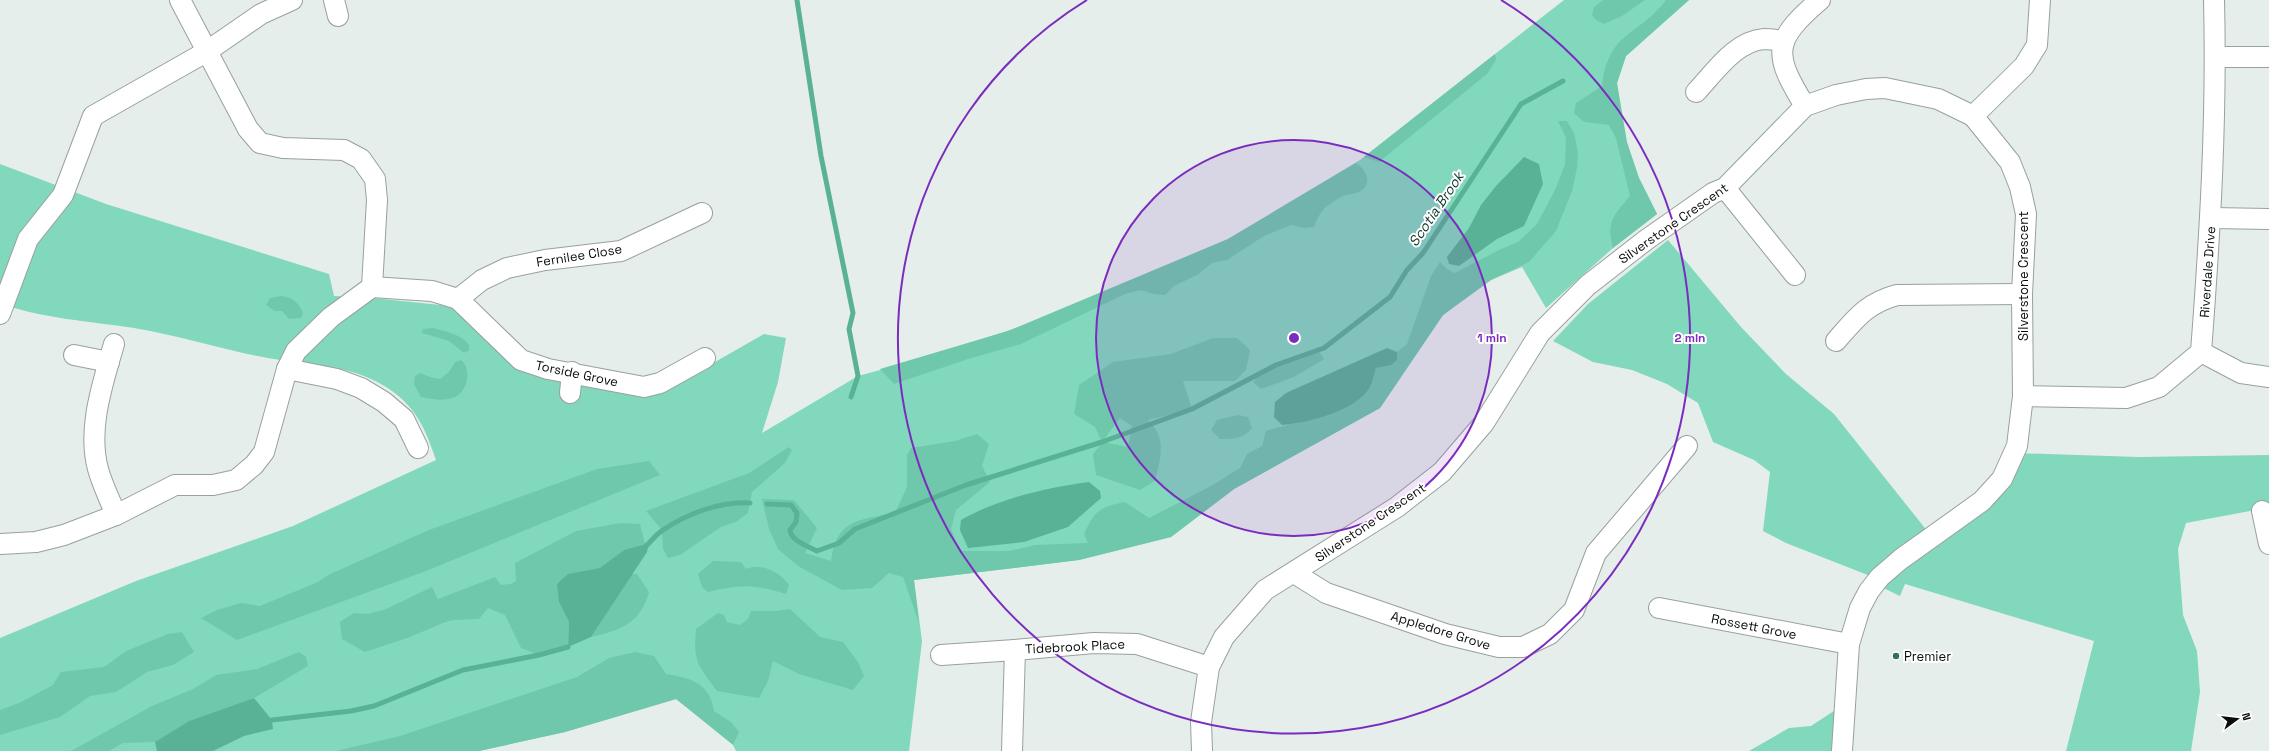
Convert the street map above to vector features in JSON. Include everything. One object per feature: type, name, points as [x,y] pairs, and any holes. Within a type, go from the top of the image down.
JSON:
[{"type":"street","points":[[0,544],[36,542],[64,535],[116,515],[175,485],[213,485],[236,480],[254,465],[264,452],[287,369],[296,351],[331,317],[372,287],[377,200],[375,179],[361,159],[344,150],[283,148],[260,143],[248,129],[206,52],[180,0]]},
{"type":"street","points":[[0,314],[28,238],[63,195],[93,116],[206,52],[261,14],[292,0]]},
{"type":"street","points":[[1805,106],[1787,77],[1783,65],[1783,41],[1801,17],[1820,0]]},
{"type":"street","points":[[1973,116],[2024,66],[2037,45],[2040,0]]},
{"type":"street","name":"Riverdale Drive","points":[[2202,352],[2212,218],[2215,57],[2214,0]]},
{"type":"street","points":[[1696,92],[1735,51],[1749,43],[1764,39],[1783,41]]},
{"type":"street","points":[[2215,57],[2269,57]]},
{"type":"street","name":"Silverstone Crescent","points":[[1202,751],[1201,722],[1208,667],[1224,637],[1265,590],[1397,508],[1442,472],[1484,423],[1540,333],[1588,285],[1646,240],[1713,193],[1725,188],[1805,106],[1836,95],[1866,88],[1885,88],[1938,99],[1973,116],[2010,162],[2020,187],[2026,214],[2022,294],[2023,396],[2017,446],[2002,479],[1969,512],[1901,559],[1880,577],[1869,591],[1860,608],[1849,644],[1842,751]]},
{"type":"street","points":[[1725,188],[1795,275]]},
{"type":"street","name":"Fernilee Close","points":[[458,299],[482,280],[507,268],[545,260],[621,251],[702,213]]},
{"type":"street","points":[[2212,218],[2269,218]]},
{"type":"street","name":"Torside Grove","points":[[372,287],[432,291],[458,299],[520,360],[548,369],[572,372],[638,386],[652,386],[705,358]]},
{"type":"street","points":[[1836,341],[1862,311],[1880,300],[1897,295],[2022,294]]},
{"type":"street","points":[[2023,396],[2126,398],[2159,387],[2202,352],[2241,374],[2269,377]]},
{"type":"street","points":[[74,355],[111,353],[98,402],[95,437],[98,468],[116,515]]},
{"type":"street","points":[[287,369],[337,379],[361,388],[384,402],[404,419],[418,448]]},
{"type":"street","points":[[570,393],[572,372]]},
{"type":"street","name":"Appledore Grove","points":[[1294,573],[1326,593],[1445,634],[1499,647],[1523,647],[1550,634],[1574,610],[1596,553],[1686,446]]},
{"type":"street","points":[[2262,511],[2269,544]]},
{"type":"street","name":"Rossett Grove","points":[[1659,608],[1849,644]]},
{"type":"street","name":"Tidebrook Place","points":[[1012,751],[1015,650],[1094,643],[1137,644],[1208,667]]},
{"type":"street","points":[[941,655],[1015,650]]},
{"type":"shaded area","points":[[1564,0],[1689,0],[1626,56],[1617,83],[1625,138],[1639,178],[1657,214],[1613,248],[1546,308],[1522,267],[1491,280],[1443,315],[1380,408],[1234,489],[1171,537],[1079,560],[914,580],[922,641],[909,751],[736,751],[730,739],[676,699],[565,732],[479,751],[0,751],[0,638],[136,581],[293,526],[436,460],[428,438],[412,410],[396,394],[372,379],[327,366],[247,354],[134,328],[33,313],[0,303],[0,164],[106,204],[329,274],[334,296],[373,298],[450,306],[459,314],[576,384],[694,374],[764,334],[786,338],[778,382],[762,433],[858,376],[913,361],[1035,322],[1228,239],[1360,160]]},
{"type":"shaded area","points":[[1603,0],[1645,0],[1622,16],[1604,24],[1596,20],[1592,15],[1594,7]]},
{"type":"shaded area","points":[[1666,0],[1689,0],[1626,56],[1617,83],[1627,142],[1639,178],[1657,214],[1613,248],[1610,232],[1612,220],[1630,196],[1616,138],[1609,125],[1584,122],[1574,113],[1576,103],[1602,86],[1611,54],[1618,44],[1655,12]]},
{"type":"shaded area","points":[[1495,54],[1496,60],[1487,74],[1379,162],[1364,157]]},
{"type":"shaded area","points":[[1558,121],[1567,121],[1574,133],[1578,152],[1577,168],[1572,191],[1556,231],[1529,262],[1491,280],[1443,315],[1380,408],[1234,489],[1171,537],[1079,560],[914,580],[919,623],[903,577],[889,573],[872,588],[842,590],[798,566],[778,549],[769,529],[762,499],[794,500],[817,528],[805,553],[831,561],[838,537],[844,529],[860,520],[895,513],[907,487],[907,455],[911,448],[955,441],[977,434],[989,444],[982,466],[990,482],[956,510],[951,529],[960,551],[1009,551],[1035,545],[1088,543],[1084,534],[1095,515],[1104,508],[1125,502],[1149,518],[1211,486],[1240,468],[1247,454],[1262,446],[1266,431],[1337,412],[1362,398],[1371,386],[1376,368],[1397,360],[1397,352],[1407,344],[1431,276],[1440,262],[1447,269],[1455,273],[1501,249],[1518,242],[1537,224],[1555,190],[1565,164],[1566,138]]},
{"type":"shaded area","points":[[1524,157],[1539,164],[1543,184],[1524,226],[1497,239],[1459,266],[1449,264],[1447,257],[1469,228],[1481,205],[1496,186]]},
{"type":"shaded area","points":[[1356,163],[1363,169],[1367,177],[1364,189],[1359,192],[1343,196],[1327,206],[1322,211],[1314,227],[1303,228],[1291,225],[1264,236],[1227,260],[1212,263],[1197,275],[1174,286],[1165,295],[1153,294],[1141,290],[1125,294],[1021,344],[968,359],[894,384],[880,369],[1008,331],[1228,239]]},
{"type":"shaded area","points":[[1668,240],[1741,327],[1786,374],[1834,414],[1932,537],[1969,512],[2014,453],[2139,457],[2269,455],[2269,510],[2250,511],[2186,523],[2178,549],[2183,615],[2197,651],[2200,692],[2191,751],[2066,751],[2094,641],[1905,584],[1900,596],[1875,584],[1878,579],[1786,543],[1763,531],[1770,472],[1754,460],[1713,442],[1698,403],[1667,384],[1632,370],[1593,362],[1553,341],[1588,304]]},
{"type":"shaded area","points":[[281,296],[292,299],[298,304],[303,314],[301,318],[289,319],[282,311],[275,311],[266,305],[270,298]]},
{"type":"shaded area","points":[[433,328],[461,338],[469,345],[469,350],[464,353],[449,341],[422,333],[423,329]]},
{"type":"shaded area","points":[[1213,338],[1237,338],[1250,350],[1246,370],[1235,381],[1183,381],[1192,409],[1148,420],[1158,434],[1161,449],[1155,481],[1140,490],[1096,475],[1093,454],[1103,442],[1128,447],[1132,426],[1120,418],[1102,442],[1095,427],[1074,414],[1079,385],[1113,362],[1171,354]]},
{"type":"shaded area","points":[[1387,348],[1397,352],[1397,360],[1391,365],[1376,368],[1369,389],[1353,404],[1342,410],[1317,419],[1292,424],[1282,425],[1274,417],[1275,402],[1286,393]]},
{"type":"shaded area","points":[[1318,350],[1324,359],[1294,377],[1261,389],[1253,382],[1259,375],[1273,365],[1300,354]]},
{"type":"shaded area","points":[[461,360],[467,369],[467,380],[466,385],[459,394],[451,399],[438,400],[421,397],[414,384],[415,376],[420,373],[440,379],[449,372],[455,362]]},
{"type":"shaded area","points":[[1238,415],[1248,417],[1252,428],[1249,432],[1242,436],[1220,439],[1211,430],[1217,420]]},
{"type":"shaded area","points":[[789,447],[792,450],[785,463],[752,492],[748,513],[736,522],[721,527],[680,555],[668,558],[663,549],[662,530],[646,511],[749,473]]},
{"type":"shaded area","points":[[649,461],[660,475],[426,571],[237,640],[201,618],[217,610],[241,603],[260,606],[318,582],[328,575],[429,530],[597,469]]},
{"type":"shaded area","points":[[1089,482],[1100,491],[1101,498],[1068,527],[1024,542],[968,548],[960,530],[961,520],[976,512],[1023,495],[1056,487]]},
{"type":"shaded area","points":[[620,523],[640,524],[645,544],[624,550],[559,602],[569,622],[568,647],[539,655],[521,648],[505,615],[488,608],[479,619],[453,620],[410,637],[365,652],[342,639],[340,622],[354,613],[368,614],[386,609],[432,587],[438,599],[495,577],[501,585],[511,584],[516,581],[515,563],[576,531]]},
{"type":"shaded area","points":[[649,543],[647,552],[591,637],[568,647],[569,622],[559,602],[557,584],[568,574],[600,568],[624,550]]},
{"type":"shaded area","points":[[713,561],[741,562],[746,569],[759,567],[770,570],[781,576],[789,585],[786,594],[756,587],[738,587],[708,592],[702,587],[698,574]]},
{"type":"shaded area","points":[[632,574],[637,574],[649,592],[640,612],[628,624],[611,632],[591,637]]},
{"type":"shaded area","points":[[790,609],[820,637],[843,642],[858,662],[864,676],[853,690],[799,674],[773,661],[768,681],[759,698],[717,691],[698,663],[695,649],[696,629],[718,613],[724,615],[727,622],[740,625],[748,619],[751,611],[776,611]]},
{"type":"shaded area","points":[[182,632],[194,652],[173,665],[147,672],[116,692],[90,696],[60,717],[0,735],[0,710],[19,703],[53,685],[61,672],[104,667],[126,651],[168,634]]},
{"type":"shaded area","points":[[299,652],[306,657],[308,666],[254,698],[189,721],[155,742],[123,743],[109,751],[71,751],[152,706],[193,689],[216,675],[257,669]]},
{"type":"shaded area","points":[[635,652],[654,656],[666,674],[691,680],[704,688],[712,702],[714,711],[731,722],[739,732],[733,745],[676,699],[565,732],[479,751],[336,751],[400,736],[577,677],[609,658]]},
{"type":"shaded area","points":[[254,698],[272,720],[273,729],[244,736],[213,751],[157,751],[155,742],[189,721]]},
{"type":"shaded area","points":[[1846,703],[1842,751],[1749,751],[1789,728],[1811,726]]},
{"type":"waterway","points":[[797,0],[821,156],[853,313],[849,329],[858,376],[851,397]]},
{"type":"waterway","name":"Scotia Brook","points":[[767,504],[791,505],[797,513],[796,522],[790,530],[791,534],[800,543],[817,551],[839,543],[855,529],[966,485],[1102,442],[1192,409],[1276,365],[1324,348],[1390,297],[1407,270],[1423,253],[1521,104],[1563,81]]},
{"type":"waterway","points":[[645,547],[660,532],[672,524],[693,514],[716,506],[750,503]]},
{"type":"waterway","points":[[272,720],[351,711],[374,706],[463,670],[539,655],[568,647]]},
{"type":"place","name":"Premier","points":[[1896,656]]}]
